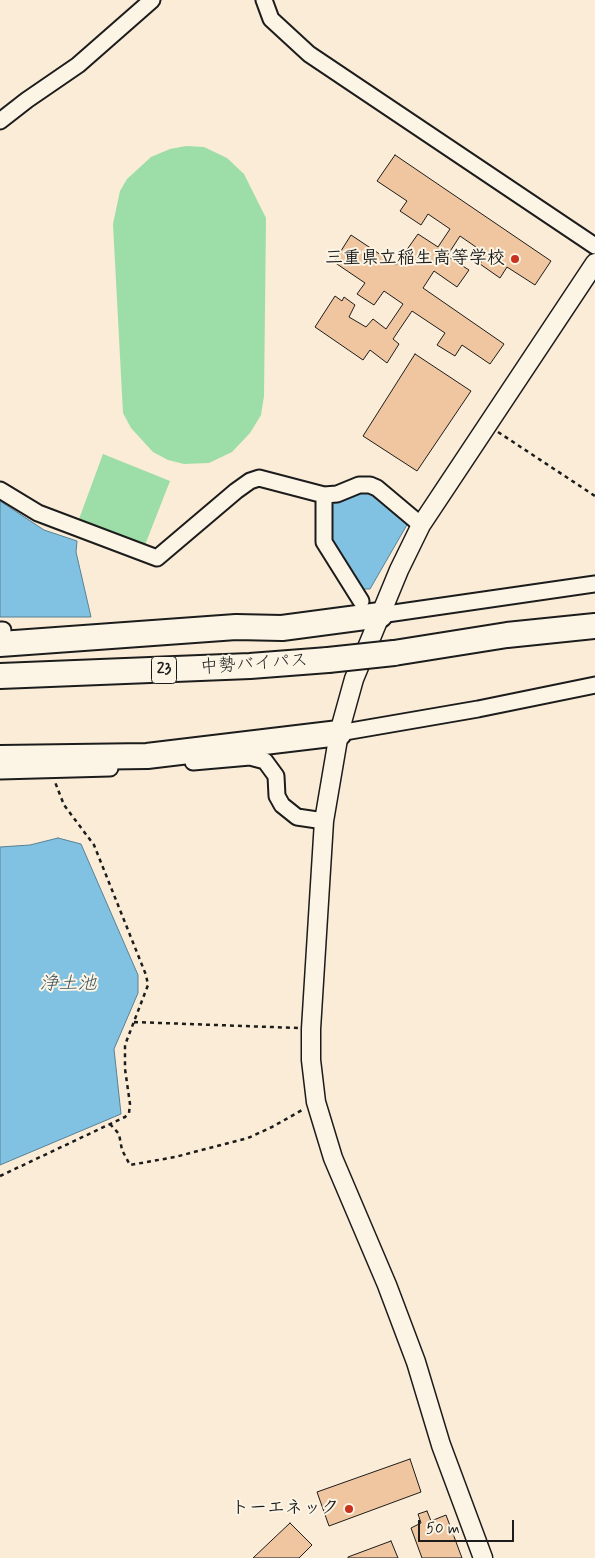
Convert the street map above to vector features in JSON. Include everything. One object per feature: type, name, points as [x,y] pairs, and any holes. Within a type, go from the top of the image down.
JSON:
[{"type":"highway","points":[[1,635],[236,627],[282,628],[380,615]]},
{"type":"highway","name":"中勢バイパス","points":[[507,635],[595,615]]},
{"type":"highway","name":"中勢バイパス","points":[[0,676],[181,669],[328,660],[394,653],[507,635],[595,626]]},
{"type":"highway","points":[[0,758],[147,756],[339,733]]},
{"type":"street","points":[[0,122],[27,100],[78,65],[152,0]]},
{"type":"street","points":[[264,0],[271,19],[309,54],[595,246]]},
{"type":"street","points":[[483,1558],[441,1445],[416,1362],[387,1286],[333,1158],[316,1102],[311,1060],[311,1029],[324,822],[339,733],[354,679],[380,615],[421,525],[595,264]]},
{"type":"street","points":[[0,490],[38,513],[157,558],[250,482],[259,478],[324,495],[337,494],[359,485],[370,485],[377,488],[421,525]]},
{"type":"street","points":[[324,495],[324,542],[361,601]]},
{"type":"street","points":[[380,615],[595,584]]},
{"type":"street","points":[[339,733],[478,709],[595,685]]},
{"type":"street","points":[[0,771],[51,771],[250,757],[265,761],[271,768],[276,776],[277,796],[289,812],[297,817],[324,822]]},
{"type":"path","points":[[487,425],[595,496]]},
{"type":"path","points":[[0,1176],[110,1124],[128,1113],[130,1104],[125,1068],[125,1045],[148,985],[146,975],[94,845],[64,805],[51,771]]},
{"type":"path","points":[[134,1022],[311,1029]]},
{"type":"path","points":[[110,1124],[119,1134],[122,1150],[130,1165],[175,1157],[248,1138],[272,1127],[316,1102]]},
{"type":"green space","points":[[186,146],[204,147],[227,158],[244,174],[266,218],[264,396],[261,415],[250,433],[232,452],[209,463],[184,464],[168,460],[153,452],[131,428],[123,413],[113,224],[120,191],[127,179],[151,157],[170,149]]},
{"type":"green space","points":[[103,454],[170,481],[145,545],[79,519]]},
{"type":"water","points":[[364,493],[374,494],[408,523],[370,589],[363,589],[329,535],[331,503]]},
{"type":"water","points":[[0,501],[44,530],[77,541],[76,552],[91,617],[0,617]]},
{"type":"water","name":"浄土池","points":[[58,838],[81,844],[138,975],[138,993],[114,1049],[121,1114],[0,1165],[0,847],[30,845]]},
{"type":"building","name":"三重県立稲生高等学校","points":[[395,155],[551,261],[535,285],[507,267],[500,278],[480,264],[486,254],[460,236],[447,256],[469,270],[457,287],[434,271],[423,288],[504,344],[490,364],[462,345],[455,356],[437,345],[445,333],[412,311],[393,339],[399,344],[387,363],[370,350],[363,360],[315,327],[335,296],[342,301],[344,297],[355,305],[349,317],[366,327],[373,319],[386,329],[403,304],[384,291],[374,305],[357,294],[365,283],[334,262],[351,235],[396,265],[418,234],[438,247],[450,229],[428,214],[421,225],[400,211],[407,201],[377,181]]},
{"type":"building","points":[[415,354],[471,391],[417,471],[363,436]]},
{"type":"building","name":"トーエネック","points":[[410,1459],[421,1492],[329,1526],[317,1492]]},
{"type":"building","points":[[427,1511],[431,1521],[446,1515],[462,1558],[422,1558],[411,1528],[421,1523],[418,1514]]},
{"type":"building","name":"トーエネック","points":[[290,1523],[312,1545],[299,1558],[253,1558]]},
{"type":"building","name":"トーエネック","points":[[391,1541],[398,1558],[348,1558],[348,1557]]},
{"type":"place","name":"三重県立稲生高等学校","points":[[515,259]]},
{"type":"place","name":"トーエネック","points":[[349,1509]]}]
